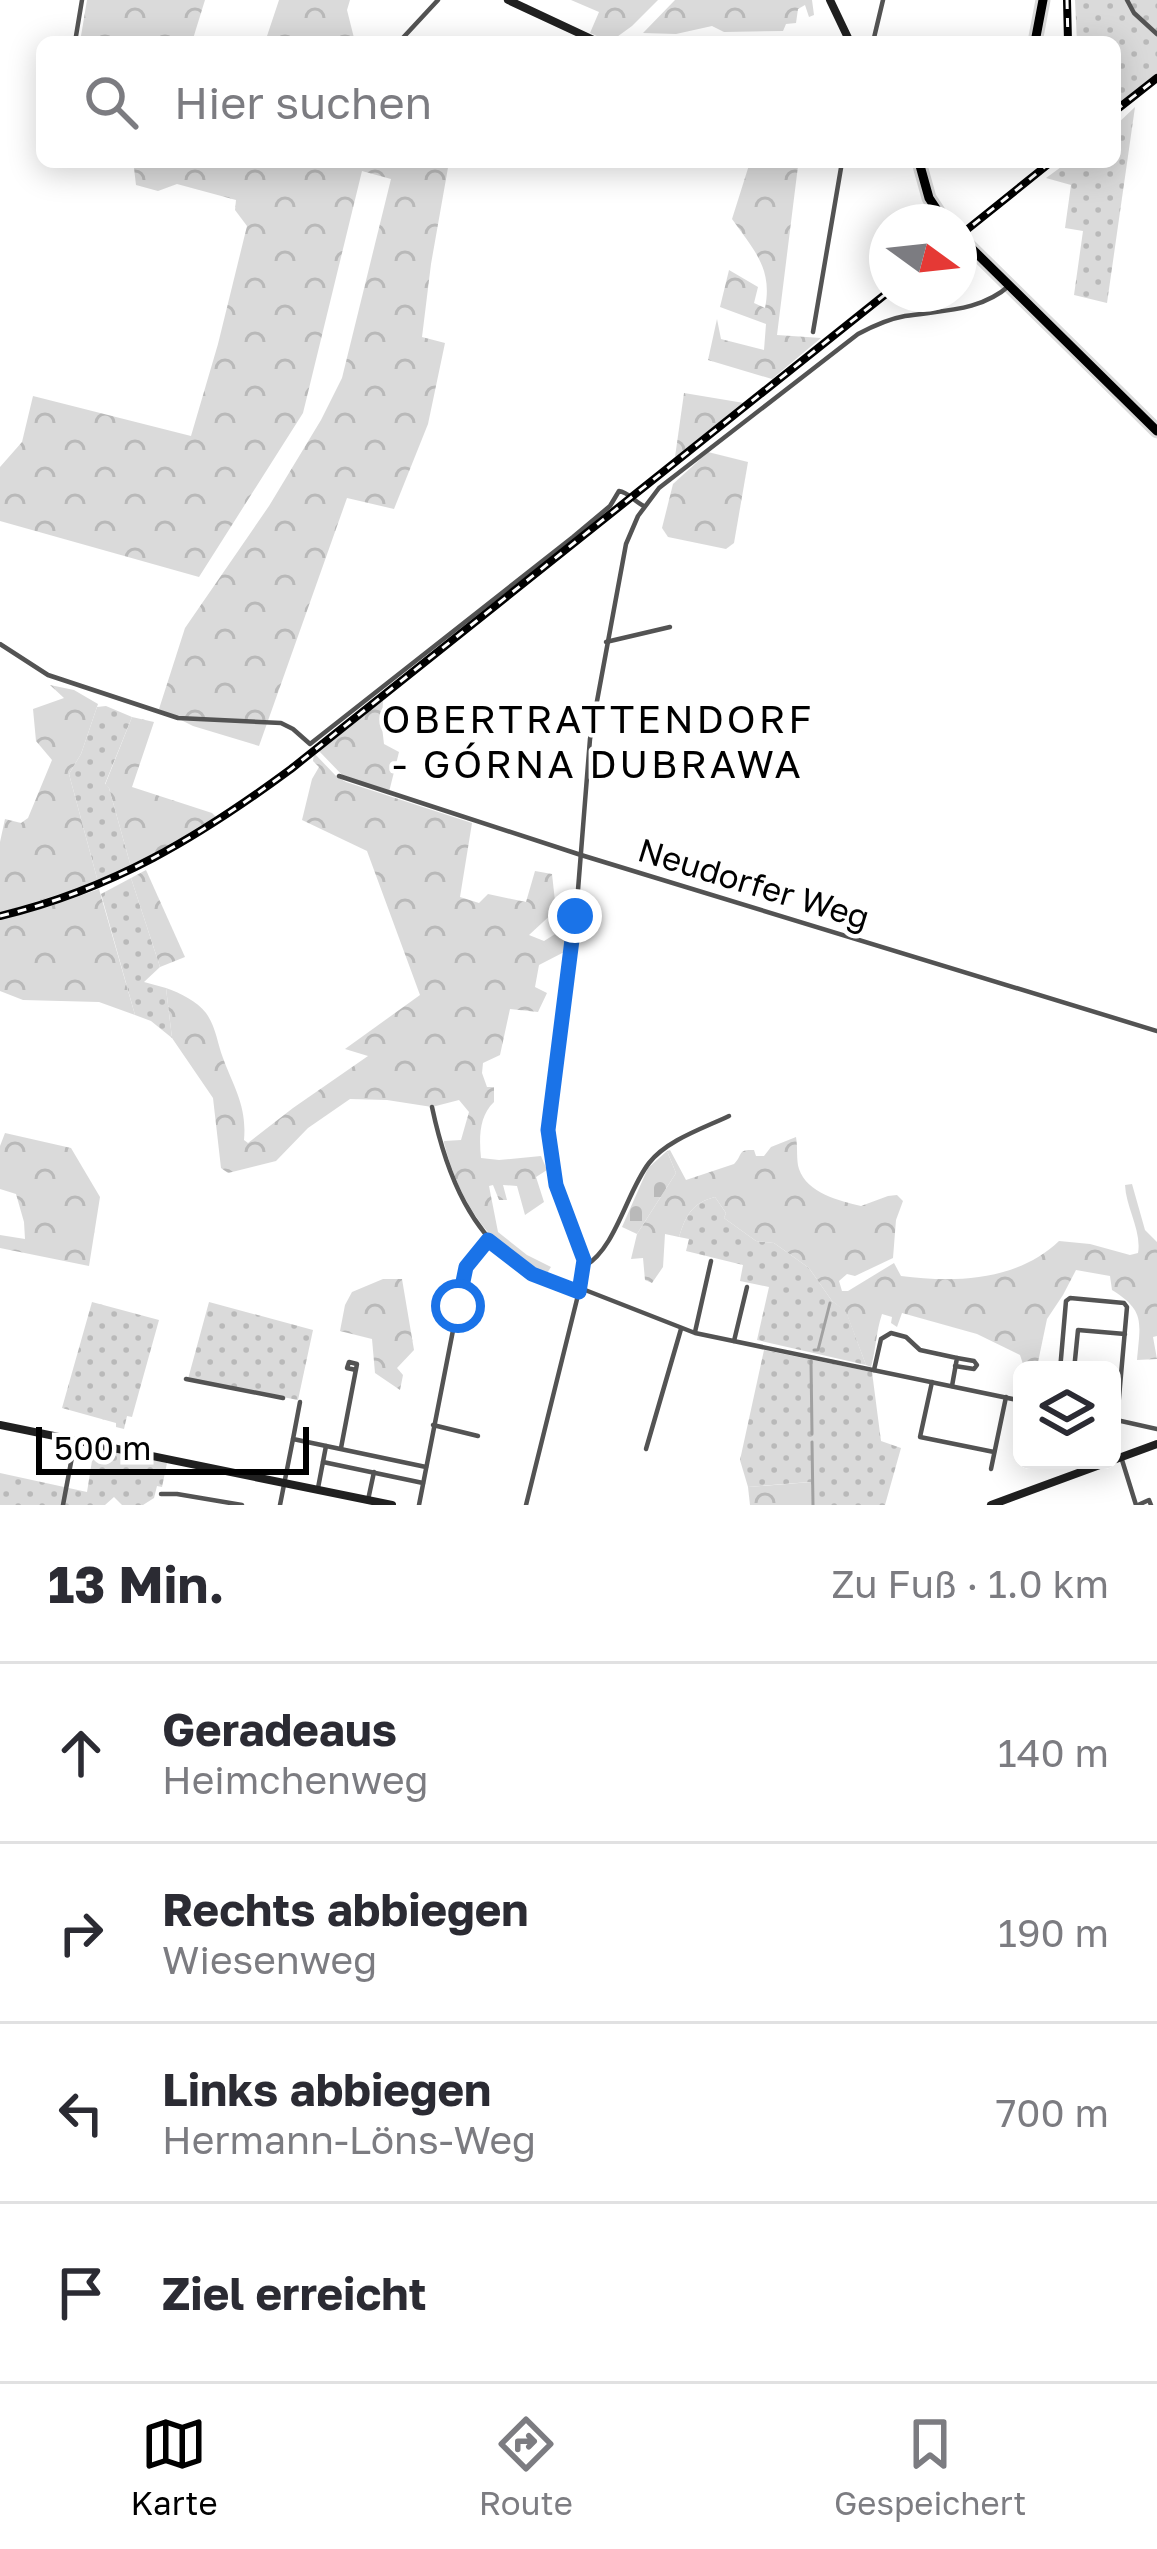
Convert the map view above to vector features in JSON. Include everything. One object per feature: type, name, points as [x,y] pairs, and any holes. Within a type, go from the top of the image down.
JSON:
[{"type":"main road","points":[[508,0],[585,36]]},
{"type":"main road","points":[[830,0],[847,36]]},
{"type":"main road","points":[[1036,36],[1043,0]]},
{"type":"main road","points":[[921,168],[932,204]]},
{"type":"main road","points":[[977,253],[1157,430]]},
{"type":"main road","points":[[0,1425],[386,1504]]},
{"type":"main road","points":[[1121,1457],[1157,1444]]},
{"type":"main road","points":[[992,1505],[1089,1469]]},
{"type":"street","points":[[76,36],[82,0]]},
{"type":"street","points":[[405,36],[438,0]]},
{"type":"street","points":[[874,36],[883,0]]},
{"type":"street","points":[[1127,0],[1157,34]]},
{"type":"street","points":[[813,332],[841,168]]},
{"type":"street","points":[[528,1505],[584,1266],[556,1185],[548,1130],[587,769],[626,544],[644,506],[675,473],[858,334],[893,319],[974,305],[1010,285]]},
{"type":"street","points":[[0,644],[48,675],[161,713],[183,719],[280,723],[310,744],[610,506],[619,491],[644,506]]},
{"type":"street","points":[[606,642],[670,627]]},
{"type":"street","points":[[596,705],[657,710],[657,706]]},
{"type":"street","name":"Neudorfer Weg","points":[[339,776],[1157,1031]]},
{"type":"street","points":[[432,1107],[440,1148],[460,1198],[488,1240],[532,1274],[695,1333],[1013,1399]]},
{"type":"street","points":[[584,1266],[592,1262],[616,1226],[649,1163],[682,1138],[729,1116]]},
{"type":"street","points":[[419,1505],[466,1267],[488,1240]]},
{"type":"street","points":[[695,1333],[710,1261]]},
{"type":"street","points":[[734,1341],[747,1287]]},
{"type":"street","points":[[1061,1361],[1070,1298],[1124,1303],[1120,1361]]},
{"type":"street","points":[[646,1449],[681,1329]]},
{"type":"street","points":[[1075,1361],[1078,1330],[1125,1334]]},
{"type":"street","points":[[873,1370],[881,1339],[891,1333],[906,1336],[920,1350],[974,1360],[977,1365],[974,1370],[956,1366]]},
{"type":"street","points":[[952,1386],[957,1358]]},
{"type":"street","points":[[341,1449],[356,1370]]},
{"type":"street","points":[[186,1378],[283,1398]]},
{"type":"street","points":[[932,1382],[920,1437],[994,1452]]},
{"type":"street","points":[[991,1469],[1006,1397]]},
{"type":"street","points":[[280,1505],[300,1402]]},
{"type":"street","points":[[1121,1421],[1157,1429]]},
{"type":"street","points":[[433,1426],[478,1436]]},
{"type":"street","points":[[293,1439],[426,1467]]},
{"type":"street","points":[[63,1505],[75,1441]]},
{"type":"street","points":[[318,1490],[326,1446]]},
{"type":"street","points":[[1121,1457],[1137,1505],[1149,1500],[1150,1505]]},
{"type":"street","points":[[323,1462],[423,1483]]},
{"type":"street","points":[[368,1500],[374,1472]]},
{"type":"street","points":[[161,1494],[242,1505]]},
{"type":"green space","points":[[87,0],[205,0],[194,36],[81,36]]},
{"type":"green space","points":[[279,0],[350,0],[347,10],[354,36],[267,36]]},
{"type":"green space","points":[[571,0],[658,0],[618,36],[590,33],[599,12]]},
{"type":"green space","points":[[675,0],[812,0],[814,15],[809,17],[805,5],[798,9],[796,23],[786,24],[783,31],[724,32],[712,26],[676,34],[643,33]]},
{"type":"green space","points":[[1075,0],[1157,0],[1157,76],[1121,105],[1121,36],[1077,36]]},
{"type":"green space","points":[[1135,107],[1107,303],[1074,295],[1083,231],[1065,228],[1071,185],[1046,178],[1060,168],[1121,168],[1121,120]]},
{"type":"green space","points":[[134,168],[448,168],[422,337],[445,343],[428,424],[394,509],[347,498],[259,746],[193,726],[159,709],[185,628],[269,506],[342,378],[391,179],[362,171],[303,413],[199,577],[0,521],[0,467],[22,442],[33,396],[191,436],[247,226],[235,210],[236,200],[177,184],[158,191],[136,185]]},
{"type":"green space","points":[[748,168],[798,168],[777,335],[821,338],[772,379],[708,360],[717,319],[721,339],[764,350],[766,324],[720,307],[729,270],[758,287],[754,303],[765,308],[767,294],[764,271],[732,219]]},
{"type":"green space","points":[[684,393],[744,403],[675,457]]},
{"type":"green space","points":[[708,452],[748,462],[734,543],[726,549],[668,537],[662,528],[673,484]]},
{"type":"green space","points":[[50,685],[74,690],[98,704],[69,774],[98,882],[0,913],[0,842],[5,819],[21,823],[28,818],[52,760],[36,741],[33,709],[64,698]]},
{"type":"green space","points":[[383,699],[384,744],[399,752],[389,792],[345,778],[318,750]]},
{"type":"green space","points":[[97,707],[132,717],[105,784],[131,867],[98,882],[69,774]]},
{"type":"green space","points":[[132,717],[154,722],[132,787],[217,818],[131,867],[105,785]]},
{"type":"green space","points":[[314,753],[346,782],[472,823],[460,897],[479,903],[488,894],[526,902],[535,871],[552,874],[556,910],[529,935],[544,941],[573,923],[570,949],[539,965],[535,987],[547,993],[538,1012],[510,1009],[500,1055],[483,1063],[487,1087],[494,1087],[494,1102],[483,1121],[480,1143],[481,1158],[541,1156],[547,1170],[536,1177],[544,1202],[525,1215],[517,1186],[503,1185],[507,1200],[499,1200],[493,1185],[489,1186],[498,1232],[551,1267],[544,1278],[493,1238],[458,1185],[444,1141],[461,1140],[469,1112],[459,1100],[432,1107],[350,1099],[308,1128],[276,1161],[228,1173],[221,1168],[213,1098],[172,1038],[166,988],[193,1001],[209,1018],[239,1098],[248,1143],[368,1056],[345,1049],[420,995],[367,851],[302,820],[319,767],[313,761]]},
{"type":"green space","points":[[146,870],[185,957],[160,967],[131,878]]},
{"type":"green space","points":[[131,878],[160,967],[144,982],[166,988],[172,1038],[135,1015],[101,894]]},
{"type":"green space","points":[[99,889],[135,1015],[99,1002],[23,1000],[0,991],[0,918]]},
{"type":"green space","points":[[5,1133],[71,1148],[100,1197],[89,1266],[0,1248],[0,1235],[25,1239],[16,1194],[0,1189],[0,1146]]},
{"type":"green space","points":[[796,1137],[803,1177],[834,1198],[861,1206],[888,1196],[897,1195],[903,1201],[896,1220],[893,1258],[855,1276],[847,1274],[839,1281],[842,1291],[894,1263],[901,1276],[985,1276],[1024,1264],[1059,1241],[1138,1253],[1125,1185],[1132,1184],[1145,1230],[1157,1242],[1157,1336],[1153,1337],[1157,1359],[1137,1360],[1136,1312],[1112,1290],[1110,1276],[1076,1270],[1047,1319],[1038,1361],[1022,1361],[1020,1355],[977,1334],[902,1313],[897,1327],[892,1317],[882,1314],[871,1367],[866,1365],[846,1312],[832,1301],[809,1268],[774,1243],[756,1241],[724,1218],[726,1213],[715,1197],[691,1211],[679,1237],[665,1234],[663,1267],[652,1283],[645,1280],[643,1258],[631,1259],[637,1234],[676,1173],[667,1151],[686,1180],[734,1164],[745,1150],[764,1156],[771,1147]]},
{"type":"green space","points":[[667,1151],[676,1173],[637,1234],[622,1227],[648,1168]]},
{"type":"green space","points":[[715,1197],[726,1213],[724,1218],[756,1241],[774,1243],[809,1268],[832,1301],[846,1311],[866,1365],[757,1340],[769,1287],[740,1281],[743,1265],[686,1251],[689,1239],[679,1237],[691,1211]]},
{"type":"green space","points":[[383,1279],[402,1279],[414,1350],[397,1368],[403,1375],[400,1390],[375,1373],[372,1339],[340,1331],[352,1292]]},
{"type":"green space","points":[[92,1302],[159,1320],[132,1417],[127,1416],[124,1429],[62,1408]]},
{"type":"green space","points":[[209,1302],[313,1330],[298,1400],[188,1379]]},
{"type":"green space","points":[[764,1350],[872,1372],[881,1441],[901,1448],[885,1505],[812,1505],[810,1482],[748,1487],[740,1460]]},
{"type":"green space","points":[[94,1448],[167,1463],[162,1487],[157,1486],[154,1498],[143,1505],[122,1505],[114,1497],[105,1505],[0,1505],[0,1473],[87,1492]]},
{"type":"green space","points":[[811,1482],[812,1505],[750,1505],[748,1487]]},
{"type":"waterway","points":[[814,1350],[818,1350],[830,1303]]},
{"type":"waterway","points":[[811,1361],[812,1434]]},
{"type":"waterway","points":[[812,1442],[813,1505]]},
{"type":"railway","points":[[1067,0],[1068,36]]},
{"type":"railway","points":[[1121,106],[1157,78]]},
{"type":"railway","points":[[977,222],[1044,168]]},
{"type":"railway","points":[[0,916],[117,876],[257,794],[869,307]]},
{"type":"district","name":"OBERTRATTENDORF - GÓRNA DUBRAWA","points":[[598,740]]},
{"type":"route","points":[[458,1306],[466,1267],[488,1240],[532,1274],[579,1292],[584,1260],[556,1185],[548,1130],[575,916]]}]
